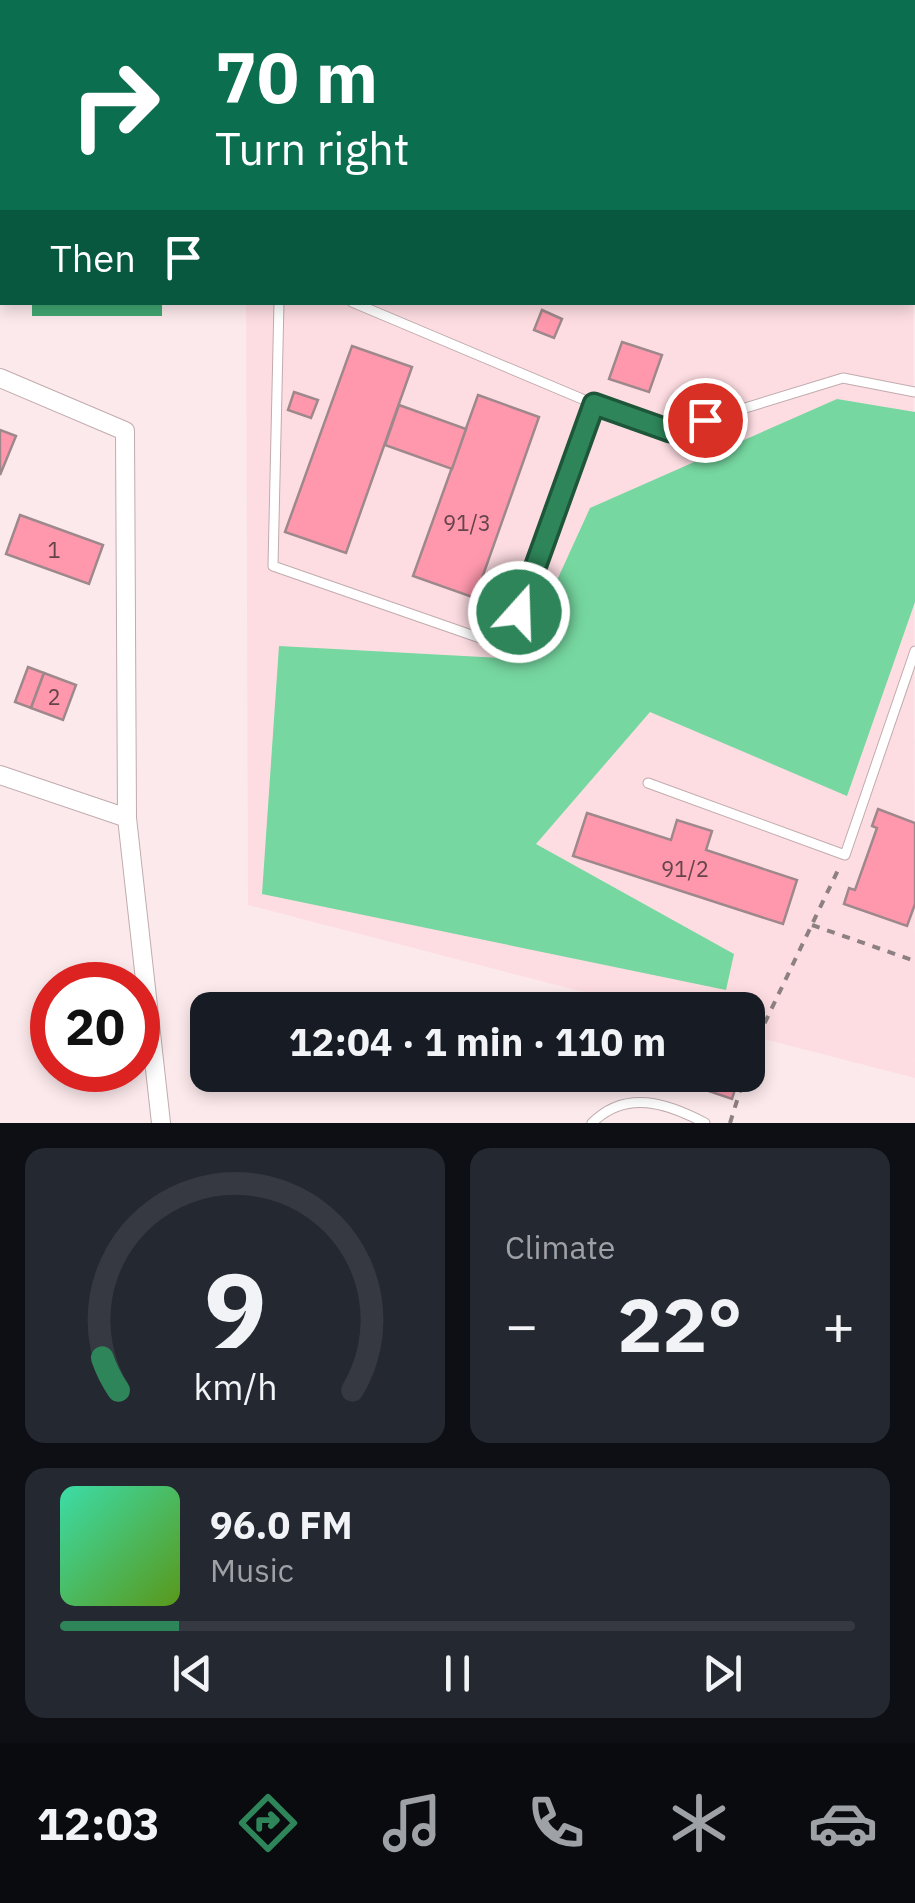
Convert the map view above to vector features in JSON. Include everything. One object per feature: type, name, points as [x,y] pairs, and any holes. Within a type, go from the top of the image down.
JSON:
[{"type":"street","points":[[0,378],[126,431],[127,818],[161,1123]]},
{"type":"street","points":[[0,775],[127,818]]},
{"type":"lane","points":[[279,305],[273,566],[506,647],[594,404]]},
{"type":"lane","points":[[359,305],[594,404],[670,431],[843,378],[915,392]]},
{"type":"lane","points":[[648,783],[845,855],[915,651]]},
{"type":"lane","points":[[592,1123],[603,1112],[640,1100],[680,1110],[705,1123]]},
{"type":"path","points":[[765,1022],[845,855]]},
{"type":"path","points":[[812,924],[915,961]]},
{"type":"path","points":[[730,1123],[740,1092]]},
{"type":"shaded area","points":[[32,305],[162,305],[162,316],[32,316]]},
{"type":"shaded area","points":[[246,305],[913,305],[915,1078],[765,1039],[765,992],[584,992],[248,905]]},
{"type":"shaded area","points":[[837,399],[915,412],[915,602],[847,796],[650,712],[536,844],[734,954],[726,990],[262,894],[279,646],[521,659],[590,508]]},
{"type":"building","points":[[542,310],[562,319],[554,338],[534,330]]},
{"type":"building","points":[[622,342],[662,355],[649,392],[609,379]]},
{"type":"building","points":[[352,346],[412,367],[346,553],[285,532]]},
{"type":"building","points":[[294,392],[318,400],[311,418],[288,410]]},
{"type":"building","points":[[478,395],[539,417],[475,598],[413,576]]},
{"type":"building","points":[[399,405],[466,429],[452,469],[385,445]]},
{"type":"building","points":[[0,430],[16,436],[0,475]]},
{"type":"building","points":[[20,515],[103,545],[89,584],[6,554]]},
{"type":"building","points":[[28,667],[44,673],[31,708],[15,702]]},
{"type":"building","points":[[44,673],[76,685],[63,720],[31,708]]},
{"type":"building","points":[[878,809],[915,823],[915,904],[907,926],[844,904],[849,888],[855,890],[877,828],[872,826]]},
{"type":"building","points":[[587,813],[671,840],[677,820],[712,831],[706,850],[797,880],[783,924],[573,856]]},
{"type":"building","points":[[711,1092],[734,1092],[732,1099]]},
{"type":"route","points":[[519,612],[594,404],[670,431],[705,420]]}]
